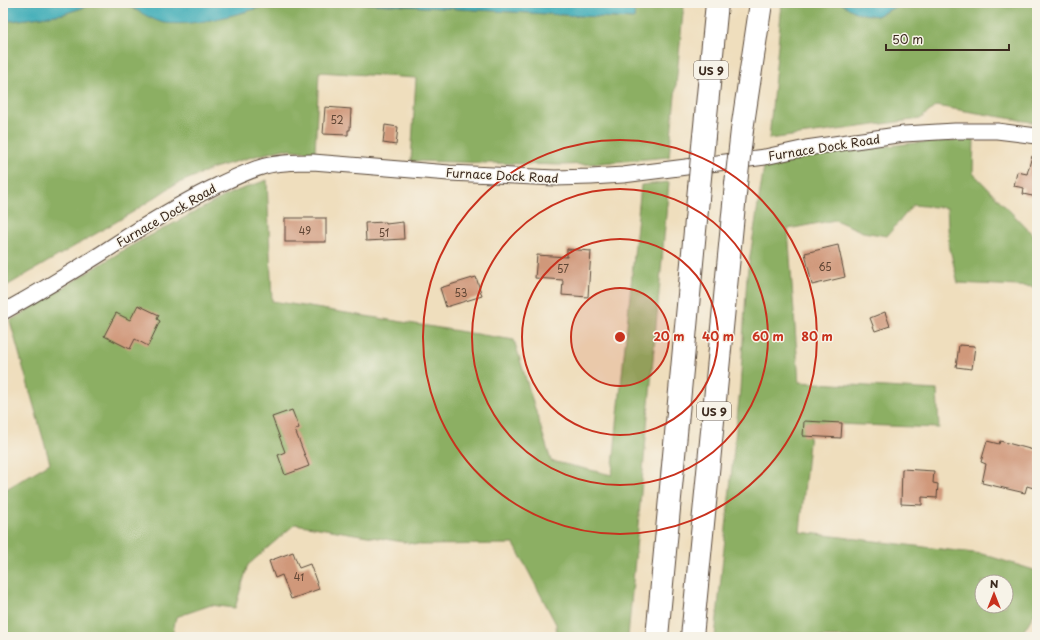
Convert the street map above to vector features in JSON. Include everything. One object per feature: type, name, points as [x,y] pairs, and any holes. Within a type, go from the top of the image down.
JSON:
[{"type":"highway","points":[[704,136],[708,3]]},
{"type":"highway","name":"US 9","points":[[656,637],[717,3]]},
{"type":"highway","name":"US 9","points":[[692,637],[754,3]]},
{"type":"highway","points":[[742,130],[762,3]]},
{"type":"street","name":"Furnace Dock Road","points":[[3,312],[68,275],[153,220],[184,202],[251,171],[273,164],[313,162],[449,173],[555,178],[592,177],[623,175],[765,157],[806,148],[940,131],[997,131],[1037,136]]},
{"type":"green space","points":[[98,3],[124,3],[135,10],[195,22],[241,13],[276,3],[356,3],[634,19],[635,3],[684,3],[669,157],[563,165],[411,161],[416,78],[319,72],[315,153],[285,149],[214,168],[172,186],[133,212],[3,288],[3,18],[12,21],[63,14]]},
{"type":"green space","points":[[782,3],[842,3],[877,16],[903,3],[1037,3],[1037,123],[936,106],[920,119],[769,139]]},
{"type":"green space","points":[[974,139],[973,173],[1037,239],[1037,287],[958,283],[949,245],[947,208],[913,205],[887,236],[863,232],[835,220],[788,229],[799,382],[937,390],[939,428],[811,423],[800,532],[982,554],[1037,571],[1037,609],[1020,637],[715,637],[740,389],[747,276],[764,166],[846,151],[914,143]]},
{"type":"green space","points":[[267,180],[272,301],[514,340],[551,461],[612,475],[641,185],[669,182],[628,637],[557,637],[556,624],[514,544],[421,545],[295,524],[248,565],[235,608],[211,605],[176,617],[172,637],[3,637],[3,491],[50,463],[10,321],[127,248],[231,193]]},
{"type":"water","points":[[3,3],[98,3],[63,14],[11,21],[3,18]]},
{"type":"water","points":[[124,3],[276,3],[221,18],[178,24],[161,22]]},
{"type":"water","points":[[356,3],[635,3],[634,19]]},
{"type":"water","points":[[842,3],[903,3],[877,16],[857,13]]},
{"type":"building","points":[[325,107],[351,109],[350,130],[348,130],[348,135],[323,134]]},
{"type":"building","points":[[385,125],[398,127],[396,145],[383,143]]},
{"type":"building","points":[[1032,156],[1037,157],[1037,197],[1023,194],[1024,188],[1014,186],[1017,172],[1027,174]]},
{"type":"building","points":[[285,218],[326,218],[326,242],[285,242]]},
{"type":"building","points":[[386,222],[386,224],[403,222],[404,239],[366,241],[365,223]]},
{"type":"building","points":[[838,245],[845,277],[812,285],[805,253]]},
{"type":"building","points":[[567,249],[591,251],[588,297],[562,295],[563,280],[535,278],[537,255],[567,257]]},
{"type":"building","points":[[476,277],[482,296],[446,307],[440,288]]},
{"type":"building","points":[[138,305],[159,315],[157,319],[160,321],[148,346],[135,339],[130,349],[104,336],[116,313],[130,320]]},
{"type":"building","points":[[885,312],[890,326],[875,331],[870,318]]},
{"type":"building","points":[[959,345],[975,346],[972,369],[956,367]]},
{"type":"building","points":[[292,410],[299,428],[295,430],[309,466],[285,475],[278,455],[285,452],[272,417]]},
{"type":"building","points":[[804,421],[842,423],[841,438],[803,436]]},
{"type":"building","points":[[987,441],[999,444],[1000,441],[1037,451],[1037,489],[1027,486],[1025,493],[982,483],[986,464],[981,462]]},
{"type":"building","points":[[902,469],[934,471],[933,483],[938,484],[937,498],[922,497],[922,505],[901,504]]},
{"type":"building","points":[[293,552],[299,568],[310,564],[319,589],[291,599],[282,575],[275,578],[269,561]]}]
